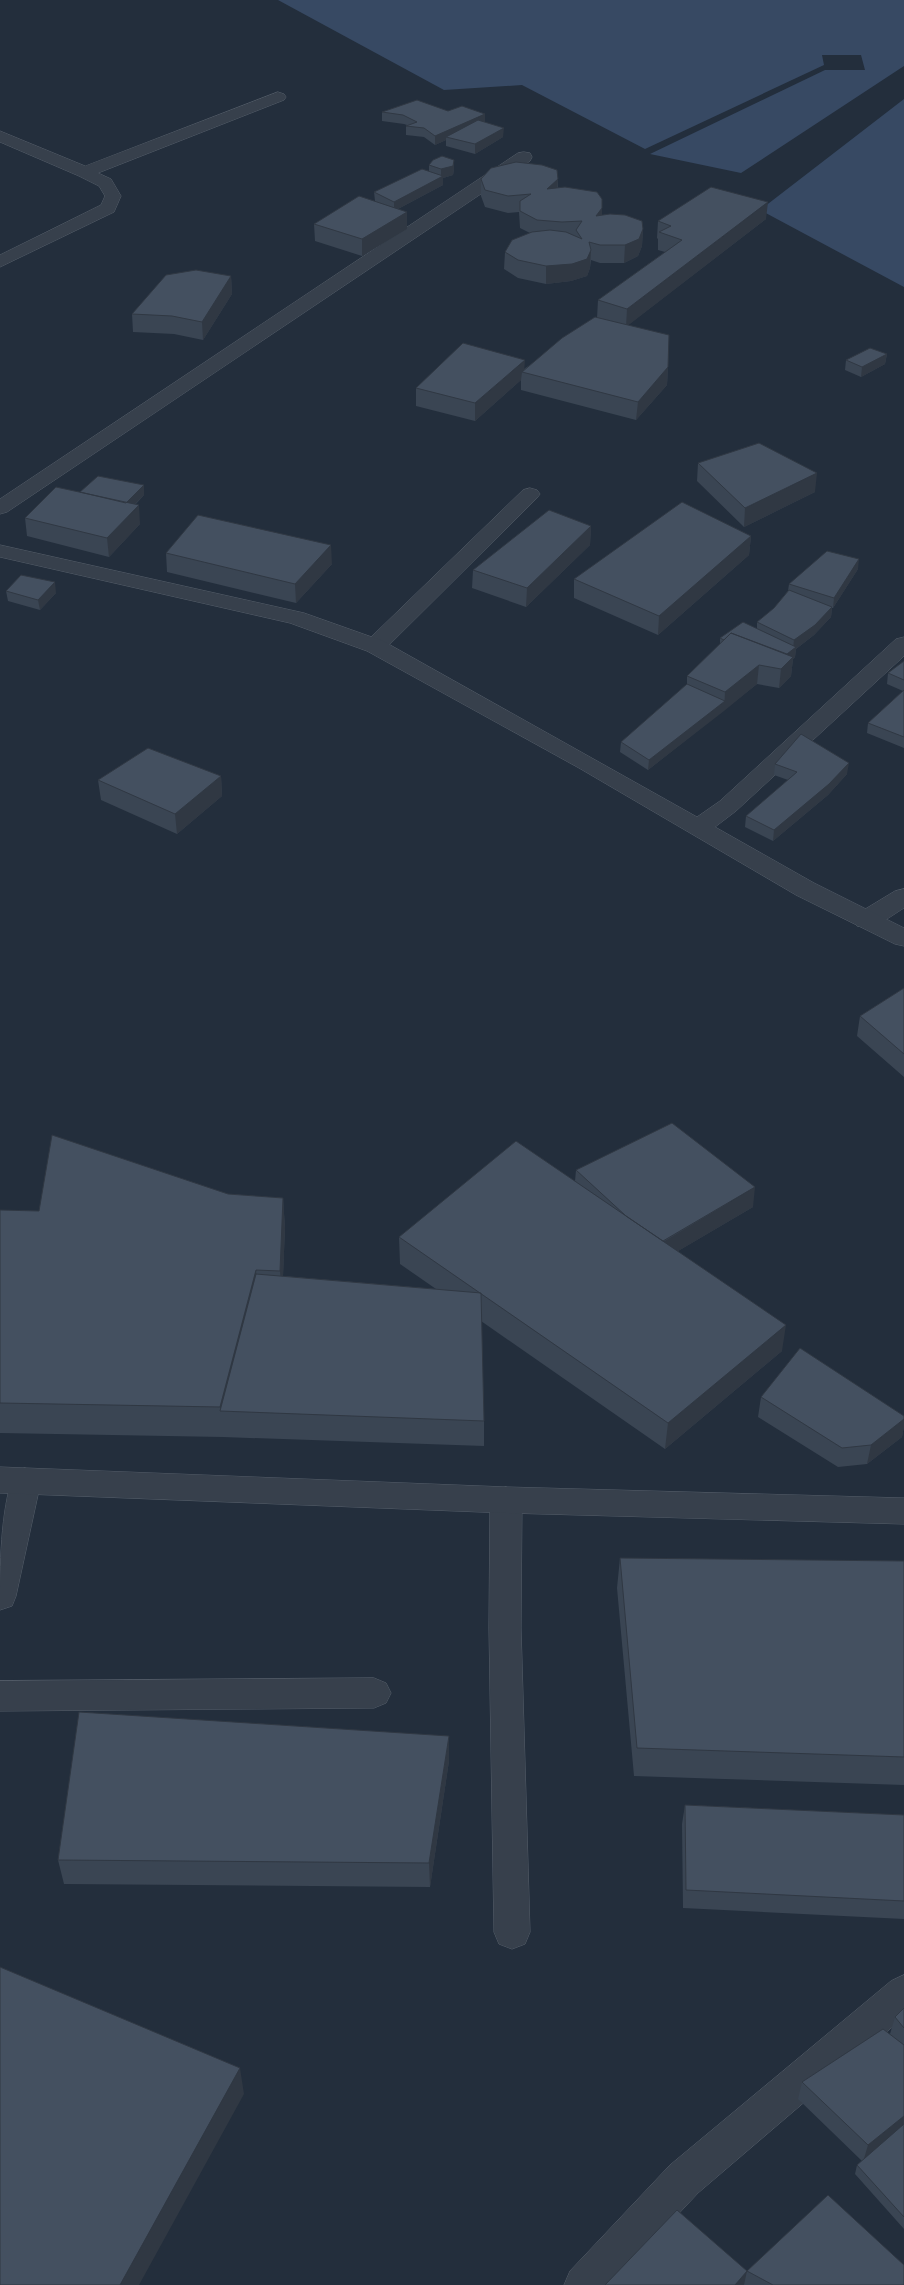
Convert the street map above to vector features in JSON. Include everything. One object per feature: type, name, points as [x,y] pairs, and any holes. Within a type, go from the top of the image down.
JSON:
[{"type":"street","points":[[85,172],[278,98]]},
{"type":"street","points":[[0,136],[85,172],[105,183],[113,196],[108,208],[0,262]]},
{"type":"street","points":[[0,508],[524,157]]},
{"type":"street","points":[[375,646],[530,494]]},
{"type":"street","points":[[0,551],[296,618],[375,646],[587,763],[805,889],[904,938]]},
{"type":"street","points":[[698,827],[728,806],[904,644]]},
{"type":"street","points":[[866,920],[904,896]]},
{"type":"street","points":[[0,1596],[12,1480],[506,1500],[904,1511]]},
{"type":"street","points":[[506,1500],[505,1637],[512,1932]]},
{"type":"street","points":[[0,1696],[374,1693]]},
{"type":"street","points":[[584,2285],[684,2178],[904,1993]]},
{"type":"water","points":[[278,0],[904,0],[904,66],[741,173],[650,154],[825,70],[865,70],[861,55],[822,55],[824,65],[645,149],[522,85],[444,90]]},
{"type":"water","points":[[904,99],[904,287],[760,210]]},
{"type":"building","points":[[417,100],[448,111],[462,106],[485,114],[435,136],[424,128],[406,126],[417,122],[403,115],[382,112]]},
{"type":"building","points":[[478,120],[504,128],[475,144],[446,137]]},
{"type":"building","points":[[442,156],[454,160],[453,166],[441,169],[429,165],[433,160]]},
{"type":"building","points":[[516,162],[542,165],[557,170],[558,179],[547,189],[565,187],[597,192],[602,199],[602,208],[596,216],[610,214],[625,215],[642,221],[643,229],[639,239],[625,245],[600,245],[589,242],[591,250],[587,259],[572,264],[546,266],[518,260],[505,252],[512,240],[532,232],[550,230],[566,232],[582,239],[576,230],[582,221],[537,220],[520,211],[520,201],[531,194],[508,196],[485,190],[481,179],[491,168]]},
{"type":"building","points":[[422,169],[443,176],[394,202],[374,192]]},
{"type":"building","points":[[711,187],[768,202],[627,309],[598,300],[682,240],[659,232],[671,226],[658,221]]},
{"type":"building","points":[[359,196],[407,212],[362,239],[314,224]]},
{"type":"building","points":[[196,270],[231,276],[202,322],[172,316],[132,314],[166,275]]},
{"type":"building","points":[[595,317],[669,335],[668,367],[638,402],[522,372],[562,338]]},
{"type":"building","points":[[463,343],[525,360],[475,403],[416,388]]},
{"type":"building","points":[[870,348],[887,354],[862,367],[846,360]]},
{"type":"building","points":[[759,443],[817,473],[745,508],[698,463]]},
{"type":"building","points":[[98,476],[144,485],[126,503],[80,492]]},
{"type":"building","points":[[56,487],[139,505],[107,538],[25,518]]},
{"type":"building","points":[[682,502],[751,536],[659,616],[574,579]]},
{"type":"building","points":[[549,510],[591,526],[527,588],[473,570]]},
{"type":"building","points":[[198,515],[331,545],[295,584],[166,553]]},
{"type":"building","points":[[827,551],[859,559],[834,598],[789,584]]},
{"type":"building","points":[[21,575],[55,582],[38,600],[6,591]]},
{"type":"building","points":[[789,590],[832,607],[815,625],[794,640],[757,622],[774,608]]},
{"type":"building","points":[[743,622],[796,647],[787,654],[731,633],[724,640],[720,638]]},
{"type":"building","points":[[731,633],[793,657],[781,669],[759,665],[725,692],[687,676]]},
{"type":"building","points":[[904,661],[904,680],[888,673]]},
{"type":"building","points":[[687,684],[725,701],[649,760],[621,742]]},
{"type":"building","points":[[904,690],[904,737],[868,723]]},
{"type":"building","points":[[801,734],[849,763],[829,784],[774,830],[746,816],[797,772],[775,764]]},
{"type":"building","points":[[148,748],[221,776],[175,814],[98,780]]},
{"type":"building","points":[[904,988],[904,1054],[860,1016]]},
{"type":"building","points":[[672,1123],[755,1187],[663,1241],[626,1216],[576,1170]]},
{"type":"building","points":[[52,1135],[228,1194],[283,1198],[280,1271],[256,1270],[220,1407],[0,1403],[0,1210],[39,1211]]},
{"type":"building","points":[[516,1141],[786,1325],[668,1423],[399,1237]]},
{"type":"building","points":[[256,1274],[481,1293],[484,1421],[220,1411]]},
{"type":"building","points":[[800,1348],[904,1416],[904,1419],[871,1445],[842,1448],[761,1397]]},
{"type":"building","points":[[620,1558],[904,1561],[904,1757],[637,1748]]},
{"type":"building","points":[[79,1712],[449,1736],[429,1863],[58,1860]]},
{"type":"building","points":[[685,1805],[904,1815],[904,1901],[686,1890]]},
{"type":"building","points":[[0,1967],[240,2068],[120,2285],[0,2285]]},
{"type":"building","points":[[904,2008],[904,2028],[895,2017]]},
{"type":"building","points":[[883,2029],[904,2045],[904,2116],[868,2145],[802,2082]]},
{"type":"building","points":[[904,2124],[904,2217],[857,2165]]},
{"type":"building","points":[[828,2195],[904,2265],[904,2285],[773,2285],[747,2271]]},
{"type":"building","points":[[677,2210],[747,2271],[735,2285],[605,2285]]}]
